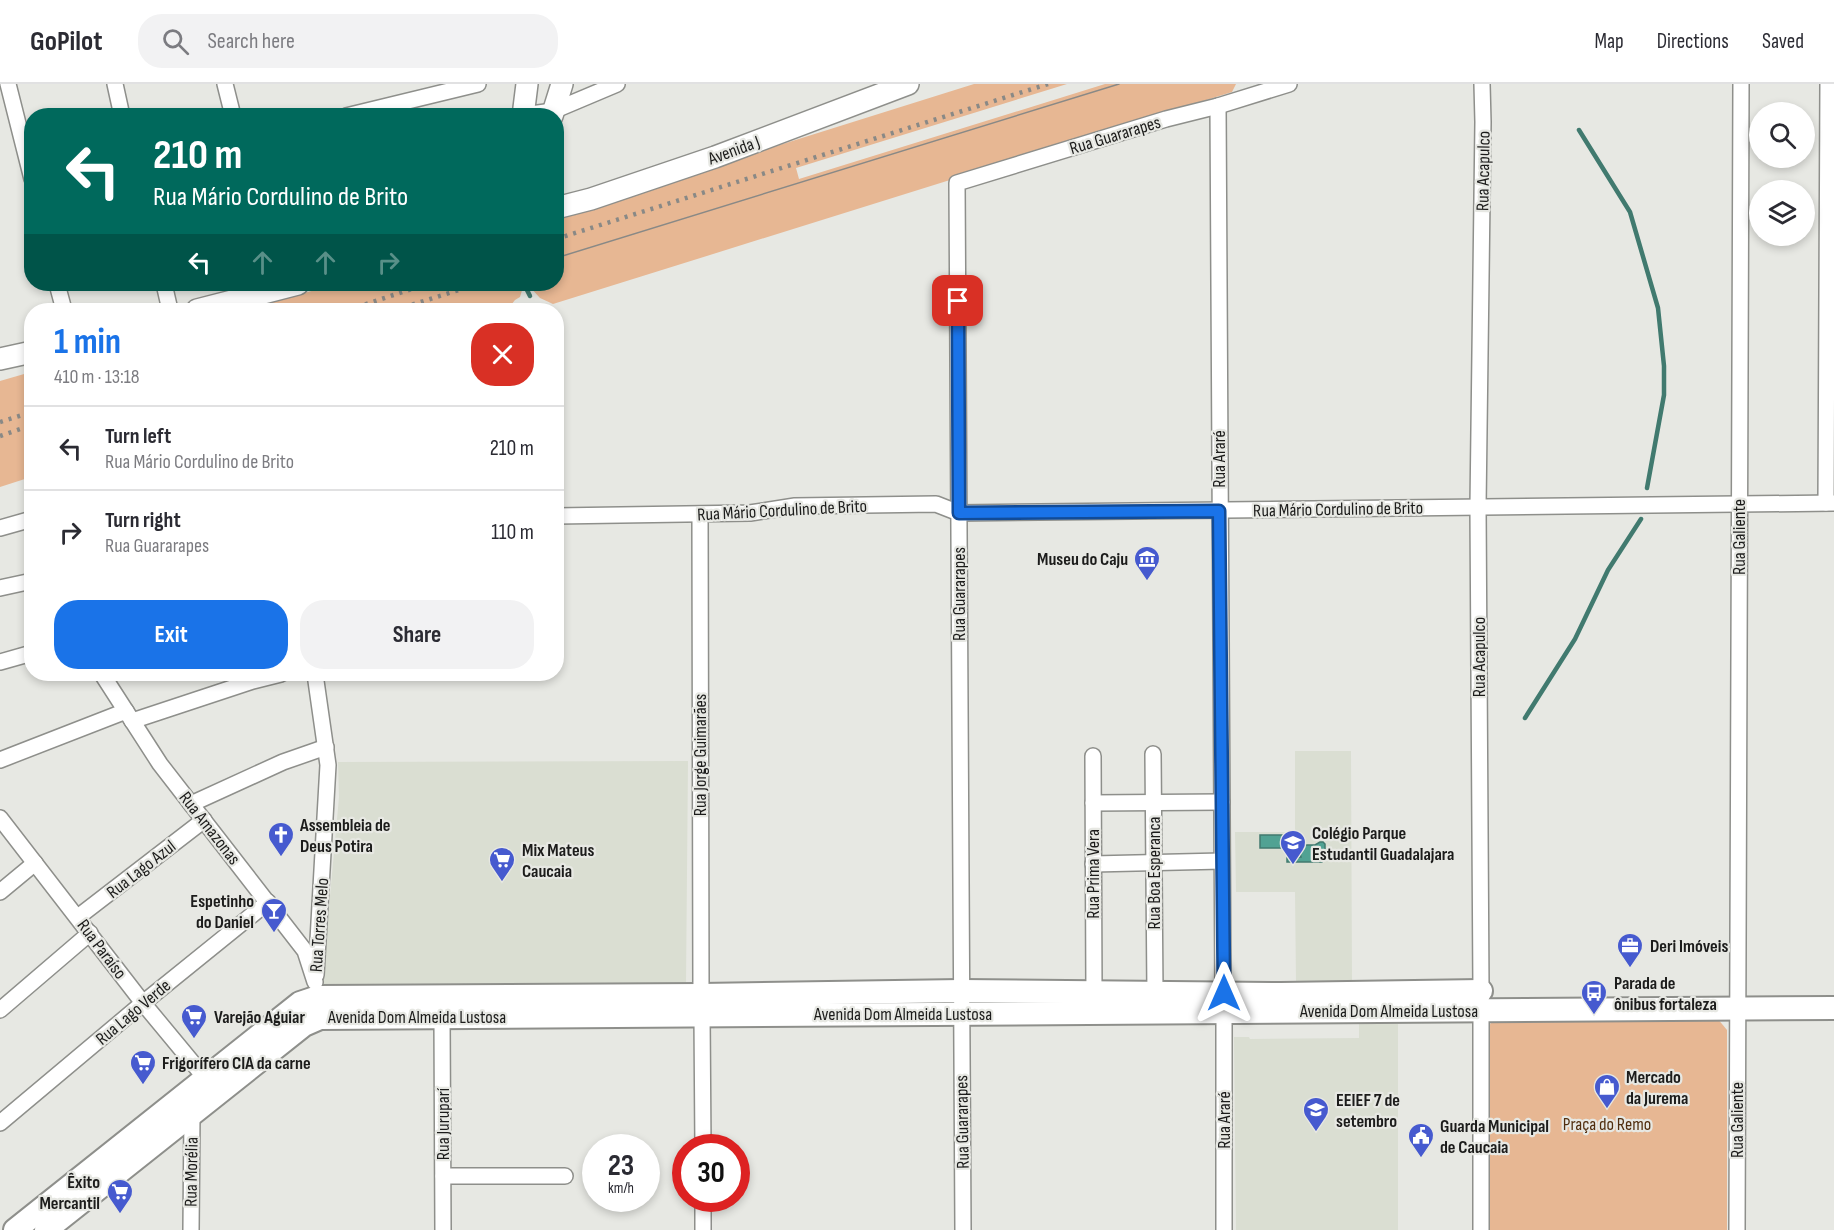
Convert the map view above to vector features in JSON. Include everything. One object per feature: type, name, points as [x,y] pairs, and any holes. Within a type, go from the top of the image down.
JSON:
[{"type":"main road","name":"Avenida Dom Almeida Lustosa","points":[[46,1230],[153,1132],[206,1079],[316,990],[702,1005],[1736,1000],[1834,1008]]},
{"type":"main road","name":"Avenida Dom Almeida Lustosa","points":[[961,1003],[1094,993],[1155,993],[1224,1002]]},
{"type":"main road","name":"Avenida Dom Almeida Lustosa","points":[[15,1230],[153,1132],[192,1114],[304,1025],[320,1018],[442,1017],[702,1005]]},
{"type":"street","points":[[8,84],[24,147]]},
{"type":"street","points":[[115,84],[120,108]]},
{"type":"street","points":[[225,84],[231,108]]},
{"type":"street","points":[[379,108],[478,84]]},
{"type":"street","points":[[524,108],[527,84]]},
{"type":"street","points":[[554,108],[562,84]]},
{"type":"street","points":[[563,108],[616,84]]},
{"type":"street","name":"Avenida J","points":[[564,206],[715,157],[908,84]]},
{"type":"street","name":"Rua Guararapes","points":[[963,1230],[957,183],[1289,84]]},
{"type":"street","name":"Rua Acapulco","points":[[1480,1230],[1478,507],[1482,84]]},
{"type":"street","name":"Rua Galiente","points":[[1737,1230],[1736,1000],[1741,84]]},
{"type":"street","points":[[1828,84],[1830,503]]},
{"type":"street","name":"Rua Araré","points":[[1218,106],[1224,1230]]},
{"type":"street","points":[[220,303],[260,291]]},
{"type":"street","points":[[0,359],[24,354]]},
{"type":"street","name":"Rua Mário Cordulino de Brito","points":[[564,516],[750,513],[795,506],[936,504],[959,513],[1830,503]]},
{"type":"street","name":"Rua Jorge Guimarães","points":[[700,514],[703,1134]]},
{"type":"street","points":[[0,528],[24,521]]},
{"type":"street","points":[[0,588],[24,583]]},
{"type":"street","points":[[0,662],[24,654]]},
{"type":"street","name":"Rua Amazonas","points":[[106,681],[160,764],[305,951],[316,990]]},
{"type":"street","points":[[0,760],[129,716],[253,681]]},
{"type":"street","name":"Rua Torres Melo","points":[[316,681],[328,765],[316,990]]},
{"type":"street","points":[[191,804],[283,762],[326,747]]},
{"type":"street","name":"Rua Boa Esperanca","points":[[1153,754],[1155,993]]},
{"type":"street","name":"Rua Prima Vera","points":[[1093,756],[1094,993]]},
{"type":"street","points":[[1093,803],[1222,802]]},
{"type":"street","name":"Rua Paraíso","points":[[0,818],[143,1003],[206,1079]]},
{"type":"street","name":"Rua Lago Azul","points":[[78,917],[204,820]]},
{"type":"street","points":[[1093,864],[1222,861]]},
{"type":"street","points":[[0,892],[35,863]]},
{"type":"street","name":"Rua Lago Verde","points":[[0,1123],[268,902]]},
{"type":"street","points":[[0,1010],[90,933]]},
{"type":"street","name":"Rua Juruparí","points":[[442,1017],[443,1230]]},
{"type":"street","name":"Rua Morélia","points":[[191,1230],[192,1114]]},
{"type":"street","points":[[443,1176],[565,1176]]},
{"type":"street","points":[[703,1212],[703,1230]]},
{"type":"shaded area","name":"Colégio Parque Estudantil Guadalajara","points":[[1295,751],[1351,751],[1352,981],[1296,981],[1295,892],[1236,892],[1235,832],[1295,832]]},
{"type":"shaded area","points":[[688,761],[686,985],[327,987],[322,984],[339,797],[338,762]]},
{"type":"shaded area","points":[[1260,835],[1287,835],[1287,848],[1260,848]]},
{"type":"shaded area","points":[[1320,842],[1325,844],[1325,859],[1322,862],[1287,862],[1287,858],[1301,857],[1299,849],[1303,845],[1315,845]]},
{"type":"shaded area","name":"EEIEF 7 de setembro","points":[[1359,1024],[1398,1024],[1398,1230],[1236,1230],[1234,1037],[1249,1037],[1250,1039],[1359,1038]]},
{"type":"green space","points":[[974,84],[1067,84],[796,168],[799,179],[1105,84],[1236,84],[1232,92],[551,303],[540,298],[534,291],[564,291],[564,213]]},
{"type":"green space","points":[[311,291],[522,291],[520,297],[513,303],[268,303]]},
{"type":"green space","points":[[24,374],[24,479],[0,487],[0,381]]},
{"type":"green space","name":"Praça do Remo","points":[[1493,1018],[1717,1018],[1727,1030],[1727,1230],[1488,1230],[1488,1029]]},
{"type":"waterway","points":[[1579,130],[1630,212],[1658,308],[1664,366],[1664,395],[1647,488]]},
{"type":"waterway","points":[[528,291],[530,296]]},
{"type":"waterway","points":[[1525,718],[1575,639],[1608,570],[1641,519]]},
{"type":"tram line","points":[[564,256],[1119,84]]},
{"type":"railway","points":[[564,236],[1048,84]]},
{"type":"railway","points":[[369,303],[406,291]]},
{"type":"railway","points":[[417,303],[456,291]]},
{"type":"railway","points":[[0,422],[24,414]]},
{"type":"railway","points":[[0,436],[24,428]]},
{"type":"place","name":"Museu do Caju","points":[[1147,582]]},
{"type":"place","name":"Assembleia de Deus Potira","points":[[281,858]]},
{"type":"place","name":"Colégio Parque Estudantil Guadalajara","points":[[1293,866]]},
{"type":"place","name":"Mix Mateus Caucaia","points":[[502,883]]},
{"type":"place","name":"Espetinho do Daniel","points":[[274,934]]},
{"type":"place","name":"Deri Imóveis","points":[[1630,969]]},
{"type":"place","name":"Parada de ônibus fortaleza","points":[[1594,1016]]},
{"type":"place","name":"Varejão Aguiar","points":[[194,1040]]},
{"type":"place","name":"Frigorífero CIA da carne","points":[[143,1086]]},
{"type":"place","name":"Mercado da Jurema","points":[[1607,1110]]},
{"type":"place","name":"EEIEF 7 de setembro","points":[[1316,1133]]},
{"type":"place","name":"Guarda Municipal de Caucaia","points":[[1421,1159]]},
{"type":"place","name":"Êxito Mercantil","points":[[120,1215]]},
{"type":"route","points":[[958,301],[959,513],[1219,511],[1224,993]]}]
